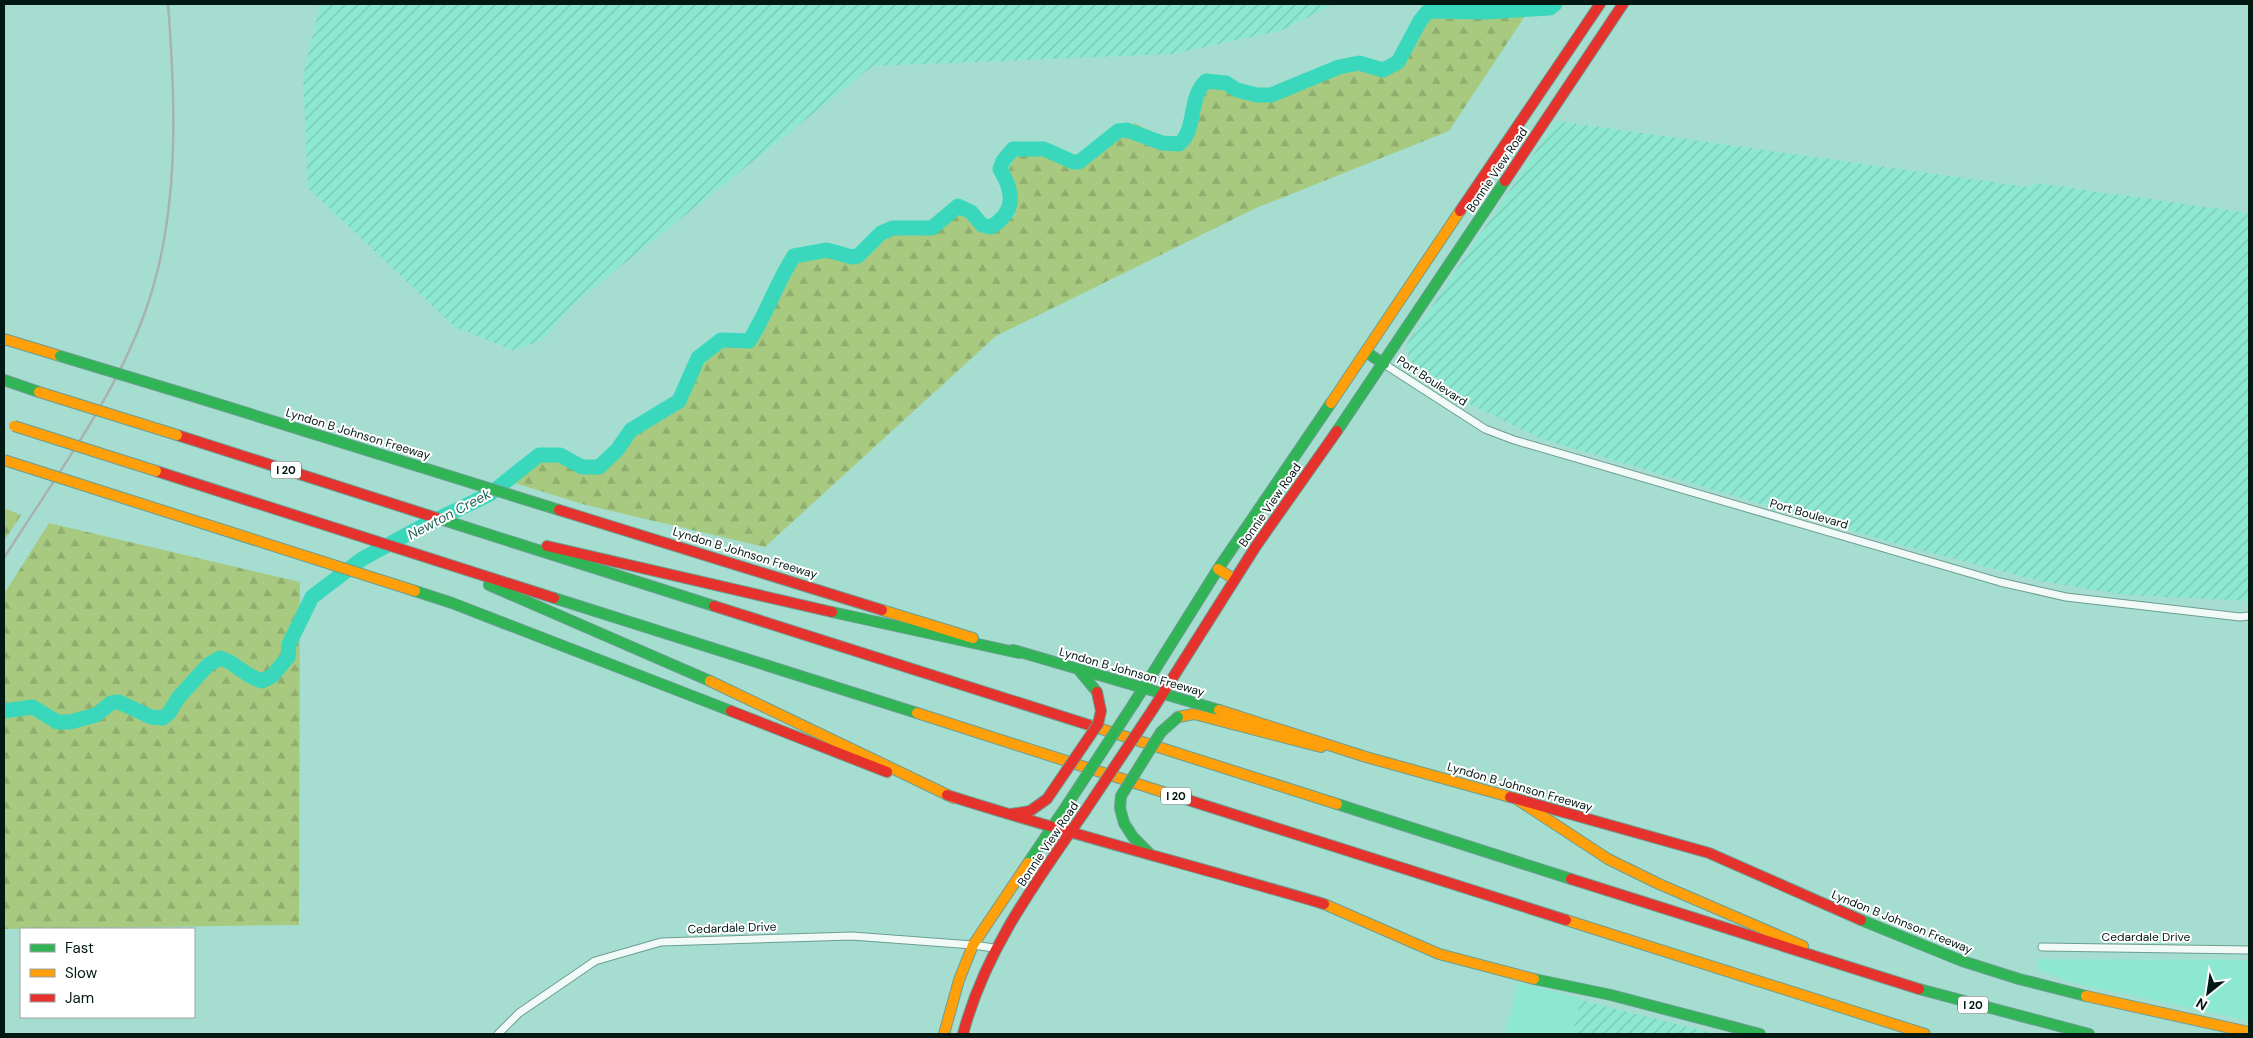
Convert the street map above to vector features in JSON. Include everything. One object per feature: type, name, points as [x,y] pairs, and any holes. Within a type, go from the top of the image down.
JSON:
[{"type":"main road","name":"Bonnie View Road","points":[[944,1034],[959,980],[973,945],[1145,688],[1218,569],[1600,4]]},
{"type":"main road","name":"Bonnie View Road","points":[[963,1034],[969,1006],[994,948],[1164,694],[1234,579],[1384,364],[1623,4]]},
{"type":"main road","name":"Lyndon B Johnson Freeway","points":[[4,339],[1019,652],[1281,728],[1366,756],[1709,853],[1850,916],[1962,961],[2019,979],[2118,1004],[2249,1032]]},
{"type":"main road","points":[[1366,352],[1384,364]]},
{"type":"main road","name":"I 20","points":[[4,380],[473,531],[1858,970],[1962,1002],[2089,1034]]},
{"type":"main road","name":"I 20","points":[[4,422],[342,532],[1925,1034]]},
{"type":"main road","points":[[4,460],[452,604],[521,629],[954,798],[1050,828],[1329,905],[1439,954],[1553,984],[1610,995],[1760,1034]]},
{"type":"main road","points":[[473,531],[614,560],[724,589],[1019,652]]},
{"type":"main road","points":[[427,558],[692,673],[954,798]]},
{"type":"main road","points":[[1218,569],[1234,579]]},
{"type":"main road","points":[[1007,815],[1030,811],[1047,799],[1098,724],[1101,711],[1097,692],[1078,669]]},
{"type":"main road","points":[[1149,854],[1133,837],[1124,823],[1120,808],[1121,796],[1161,732],[1178,717],[1194,714],[1301,743],[1366,756]]},
{"type":"main road","points":[[1515,798],[1608,859],[1668,888],[1858,970]]},
{"type":"street","name":"Port Boulevard","points":[[1384,364],[1485,429],[1514,440],[1814,526],[1932,564],[2066,597],[2240,617],[2249,616]]},
{"type":"street","name":"Cedardale Drive","points":[[498,1034],[519,1013],[595,961],[661,942],[852,936],[994,948]]},
{"type":"street","name":"Cedardale Drive","points":[[2042,947],[2249,950]]},
{"type":"shaded area","points":[[320,4],[1334,4],[1282,30],[1173,54],[873,66],[573,304],[544,339],[514,351],[455,327],[308,188],[303,77]]},
{"type":"shaded area","points":[[1556,121],[2029,187],[2036,183],[2249,213],[2249,601],[2126,595],[2040,581],[1897,544],[1542,439],[1455,397],[1411,367],[1406,345]]},
{"type":"shaded area","points":[[2037,959],[2249,960],[2249,1021],[2073,983],[2037,970]]},
{"type":"shaded area","points":[[1519,982],[1582,999],[1573,1034],[1505,1034]]},
{"type":"shaded area","points":[[1581,1000],[1716,1034],[1572,1034]]},
{"type":"green space","points":[[1451,4],[1533,4],[1449,131],[1256,208],[996,336],[765,547],[586,505],[508,481],[541,459],[549,449],[567,450],[576,458],[600,464],[619,457],[642,424],[684,402],[696,372],[730,337],[755,337],[765,324],[780,297],[783,276],[798,257],[830,247],[858,257],[888,231],[935,231],[961,206],[975,208],[991,226],[1003,226],[1015,215],[1014,182],[1008,171],[1018,149],[1045,148],[1066,154],[1083,162],[1130,132],[1135,123],[1164,139],[1191,138],[1202,88],[1216,79],[1261,92],[1274,91],[1338,64],[1358,60],[1370,64],[1383,63],[1405,57],[1427,15],[1436,11],[1452,9]]},
{"type":"green space","points":[[4,508],[21,515],[4,541]]},
{"type":"green space","points":[[49,523],[300,582],[299,925],[4,929],[4,594]]},
{"type":"waterway","name":"Newton Creek","points":[[4,711],[33,707],[57,722],[70,722],[96,715],[111,703],[119,702],[151,717],[163,718],[169,713],[178,698],[208,665],[220,658],[230,662],[256,679],[262,681],[272,676],[288,657],[289,644],[312,597],[362,559],[419,528],[490,494],[539,455],[560,455],[582,467],[599,467],[617,450],[631,430],[679,401],[698,358],[721,340],[749,341],[794,256],[827,250],[852,257],[858,256],[881,233],[893,228],[932,228],[958,206],[971,212],[982,225],[991,227],[1005,215],[1009,208],[1010,194],[1005,177],[1000,169],[1003,161],[1013,149],[1044,149],[1073,162],[1079,162],[1118,131],[1127,130],[1162,143],[1179,144],[1185,138],[1191,122],[1194,104],[1200,88],[1206,81],[1226,83],[1237,90],[1257,95],[1271,95],[1339,67],[1359,63],[1383,70],[1398,62],[1420,21],[1428,11],[1485,12],[1550,8],[1555,4]]},
{"type":"railway","points":[[4,558],[99,410],[116,379],[144,315],[156,278],[170,201],[173,161],[173,82],[168,4]]},
{"type":"traffic: fast","points":[[1337,431],[1505,181]]},
{"type":"traffic: fast","points":[[1366,352],[1384,364]]},
{"type":"traffic: fast","points":[[60,356],[202,399]]},
{"type":"traffic: fast","points":[[4,380],[39,392]]},
{"type":"traffic: fast","points":[[202,399],[559,510]]},
{"type":"traffic: fast","points":[[1134,703],[1218,569],[1331,403]]},
{"type":"traffic: fast","points":[[440,519],[714,606]]},
{"type":"traffic: fast","points":[[489,585],[710,681]]},
{"type":"traffic: fast","points":[[415,591],[452,603],[731,711]]},
{"type":"traffic: fast","points":[[554,598],[917,713]]},
{"type":"traffic: fast","points":[[832,612],[1019,653]]},
{"type":"traffic: fast","points":[[1013,650],[1219,710]]},
{"type":"traffic: fast","points":[[1078,669],[1097,692]]},
{"type":"traffic: fast","points":[[1067,805],[1134,703]]},
{"type":"traffic: fast","points":[[1124,823],[1120,808],[1121,796],[1161,732],[1178,717]]},
{"type":"traffic: fast","points":[[1337,804],[1571,879]]},
{"type":"traffic: fast","points":[[1028,863],[1067,805]]},
{"type":"traffic: fast","points":[[1124,823],[1133,837],[1149,853]]},
{"type":"traffic: fast","points":[[1861,920],[1962,961],[2019,979],[2086,996]]},
{"type":"traffic: fast","points":[[1534,979],[1611,995],[1760,1034]]},
{"type":"traffic: fast","points":[[1919,989],[2089,1034]]},
{"type":"traffic: slow","points":[[1331,403],[1460,211]]},
{"type":"traffic: slow","points":[[4,339],[60,356]]},
{"type":"traffic: slow","points":[[39,392],[177,435]]},
{"type":"traffic: slow","points":[[14,426],[156,471]]},
{"type":"traffic: slow","points":[[4,460],[123,498]]},
{"type":"traffic: slow","points":[[123,498],[415,591]]},
{"type":"traffic: slow","points":[[1218,569],[1234,579]]},
{"type":"traffic: slow","points":[[882,610],[973,638]]},
{"type":"traffic: slow","points":[[710,681],[954,798]]},
{"type":"traffic: slow","points":[[1219,710],[1366,757],[1510,797]]},
{"type":"traffic: slow","points":[[917,713],[1166,793]]},
{"type":"traffic: slow","points":[[1178,717],[1194,714],[1321,747]]},
{"type":"traffic: slow","points":[[1089,725],[1337,804]]},
{"type":"traffic: slow","points":[[1515,798],[1608,859],[1659,884],[1803,946]]},
{"type":"traffic: slow","points":[[944,1034],[959,980],[973,945],[1028,863]]},
{"type":"traffic: slow","points":[[1324,904],[1439,954],[1534,979]]},
{"type":"traffic: slow","points":[[1566,920],[1925,1034]]},
{"type":"traffic: slow","points":[[2086,996],[2249,1032]]},
{"type":"traffic: jam","points":[[1460,211],[1600,4]]},
{"type":"traffic: jam","points":[[1505,181],[1623,4]]},
{"type":"traffic: jam","points":[[1153,709],[1256,546],[1337,431]]},
{"type":"traffic: jam","points":[[177,435],[440,519]]},
{"type":"traffic: jam","points":[[156,471],[554,598]]},
{"type":"traffic: jam","points":[[559,510],[882,610]]},
{"type":"traffic: jam","points":[[547,546],[832,612]]},
{"type":"traffic: jam","points":[[714,606],[1089,725]]},
{"type":"traffic: jam","points":[[1047,799],[1098,724],[1101,711],[1097,692]]},
{"type":"traffic: jam","points":[[1085,811],[1153,709]]},
{"type":"traffic: jam","points":[[731,711],[887,772]]},
{"type":"traffic: jam","points":[[1166,793],[1566,920]]},
{"type":"traffic: jam","points":[[947,795],[1041,824],[1324,904]]},
{"type":"traffic: jam","points":[[1510,797],[1709,853],[1861,920]]},
{"type":"traffic: jam","points":[[1011,814],[1030,811],[1047,799]]},
{"type":"traffic: jam","points":[[963,1034],[984,974],[998,945],[1048,864],[1085,811]]},
{"type":"traffic: jam","points":[[1571,879],[1919,989]]}]
